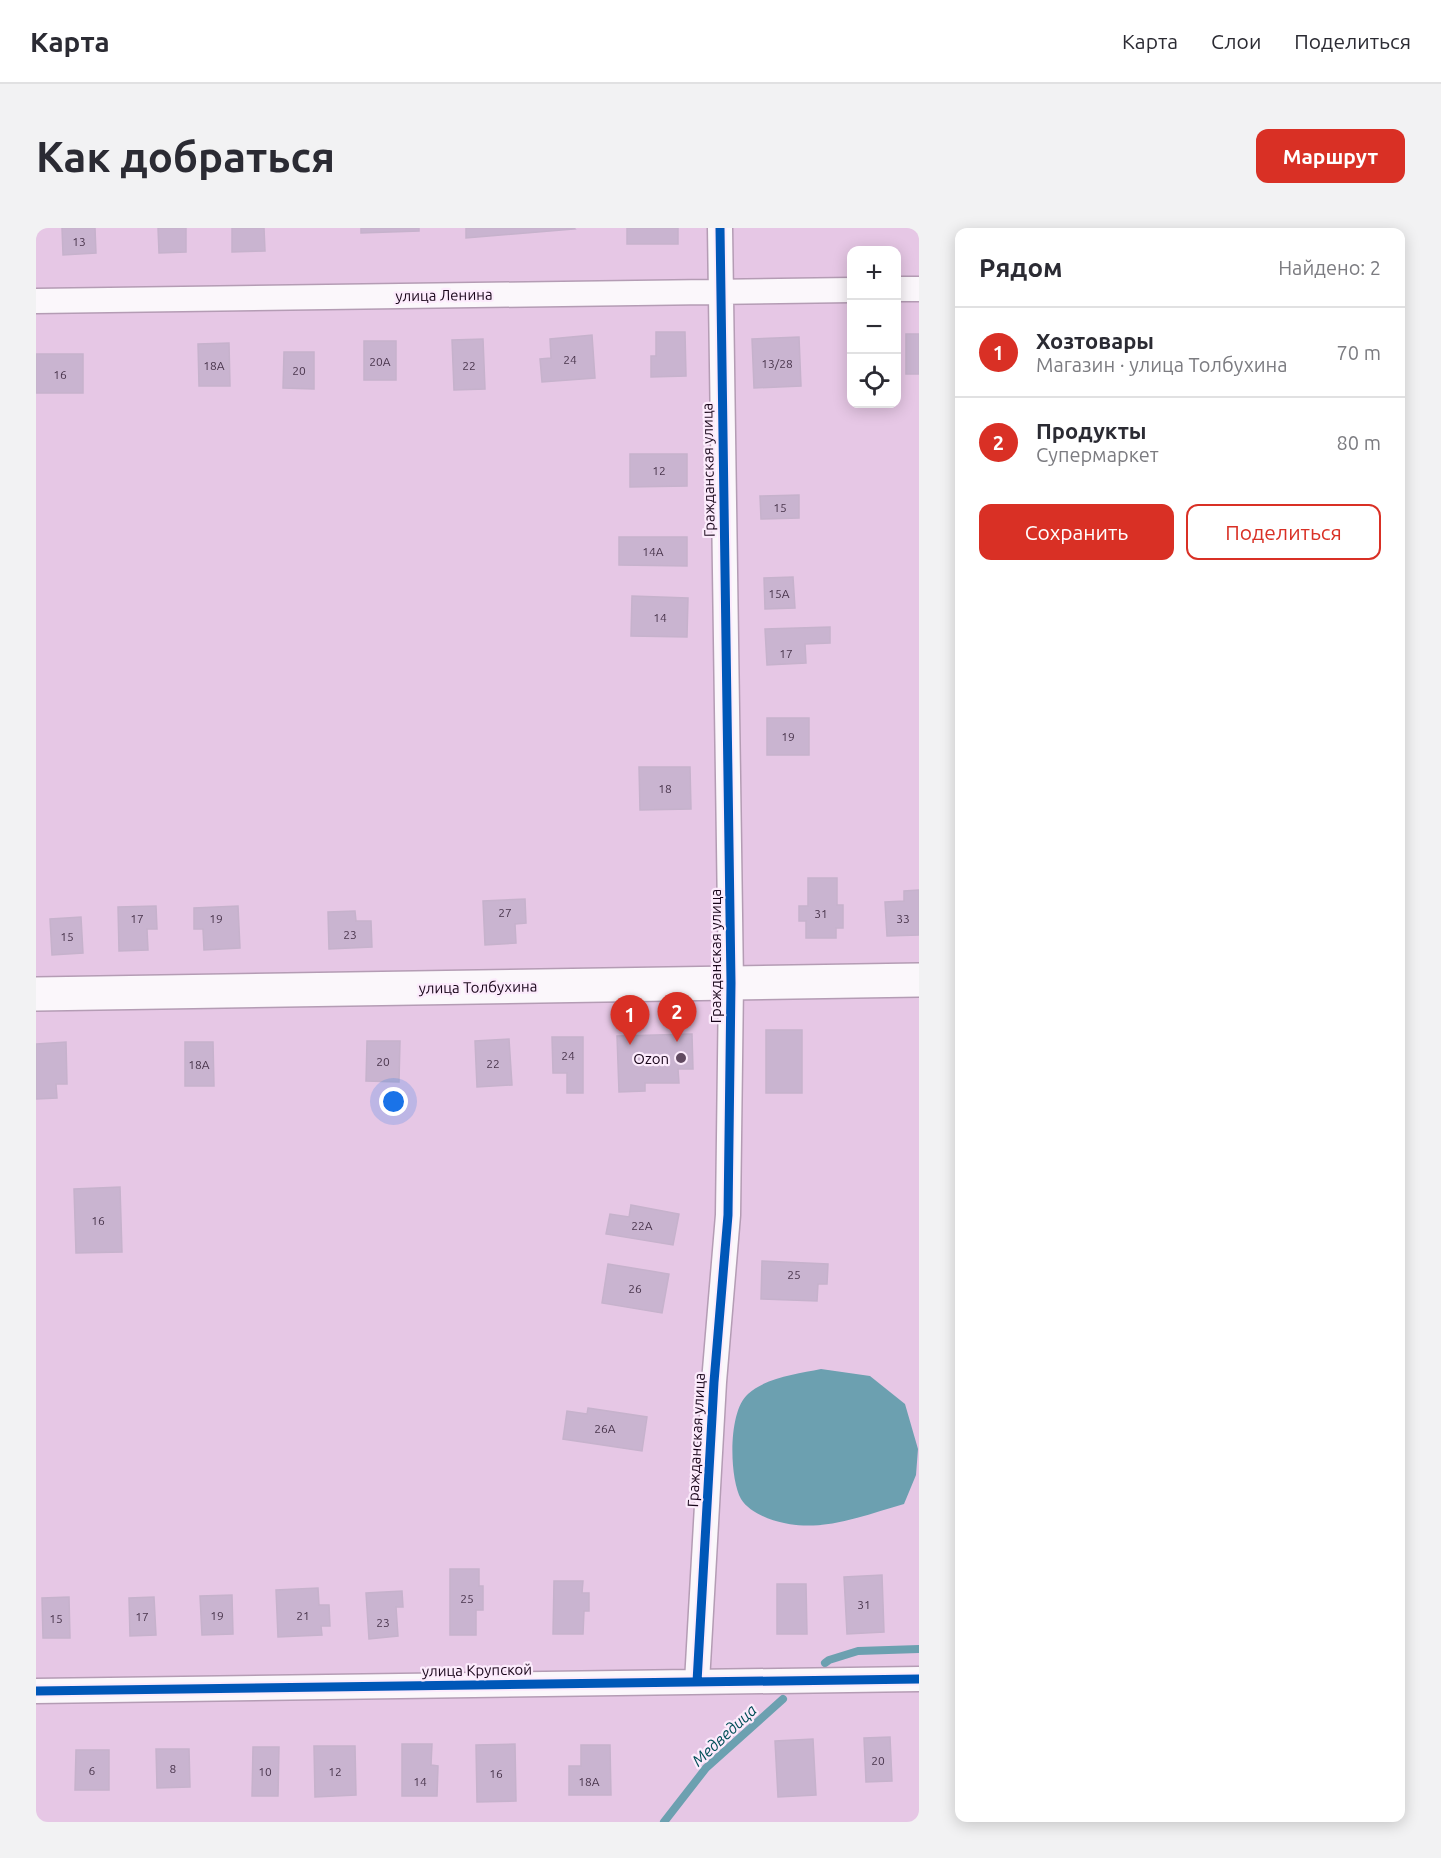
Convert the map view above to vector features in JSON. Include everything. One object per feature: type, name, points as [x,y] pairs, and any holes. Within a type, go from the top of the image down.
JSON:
[{"type":"main road","name":"улица Толбухина","points":[[36,994],[919,980]]},
{"type":"street","name":"Гражданская улица","points":[[697,1682],[714,1382],[728,1215],[731,983],[720,228]]},
{"type":"street","points":[[901,289],[919,289]]},
{"type":"street","name":"улица Ленина","points":[[36,301],[847,290]]},
{"type":"street","name":"улица Крупской","points":[[36,1691],[919,1679]]},
{"type":"water","points":[[821,1369],[870,1376],[905,1404],[918,1449],[916,1475],[904,1504],[830,1524],[799,1525],[772,1520],[749,1508],[741,1499],[737,1489],[732,1445],[737,1414],[741,1402],[756,1388],[783,1377]]},
{"type":"building","points":[[62,228],[95,228],[96,253],[63,255]]},
{"type":"building","points":[[158,228],[186,228],[186,252],[159,253]]},
{"type":"building","points":[[232,228],[264,228],[265,251],[232,252]]},
{"type":"building","points":[[361,228],[419,228],[419,231],[361,233]]},
{"type":"building","points":[[466,228],[574,228],[575,229],[466,238]]},
{"type":"building","points":[[627,228],[678,228],[678,244],[627,244]]},
{"type":"building","points":[[656,332],[685,332],[686,376],[651,377],[651,356],[656,356]]},
{"type":"building","points":[[906,334],[919,334],[919,374],[906,374]]},
{"type":"building","points":[[592,335],[595,378],[542,382],[540,359],[551,358],[550,339]]},
{"type":"building","points":[[799,337],[801,386],[754,388],[752,339]]},
{"type":"building","points":[[483,339],[485,389],[454,390],[452,340]]},
{"type":"building","points":[[364,341],[396,341],[396,380],[364,380]]},
{"type":"building","points":[[229,343],[230,386],[199,386],[198,344]]},
{"type":"building","points":[[284,352],[314,352],[314,389],[283,388]]},
{"type":"building","points":[[36,354],[83,354],[83,393],[36,393]]},
{"type":"building","points":[[630,454],[687,454],[687,486],[630,487]]},
{"type":"building","points":[[799,495],[799,518],[761,519],[760,496]]},
{"type":"building","points":[[619,537],[687,537],[687,566],[619,565]]},
{"type":"building","points":[[793,577],[795,608],[765,609],[764,578]]},
{"type":"building","points":[[632,596],[688,598],[687,637],[631,636]]},
{"type":"building","points":[[830,627],[830,643],[805,644],[806,663],[767,665],[765,629]]},
{"type":"building","points":[[767,718],[809,718],[809,755],[767,755]]},
{"type":"building","points":[[639,767],[690,767],[691,809],[640,810]]},
{"type":"building","points":[[808,878],[837,878],[837,905],[843,905],[843,928],[836,928],[836,938],[806,938],[806,921],[799,921],[799,906],[808,906]]},
{"type":"building","points":[[919,890],[919,935],[887,936],[885,902],[904,901],[904,891]]},
{"type":"building","points":[[525,899],[526,923],[515,924],[516,943],[485,945],[483,901]]},
{"type":"building","points":[[156,906],[157,929],[147,929],[148,950],[119,951],[118,907]]},
{"type":"building","points":[[238,906],[240,948],[204,950],[203,929],[194,929],[194,908]]},
{"type":"building","points":[[355,911],[356,921],[371,921],[372,947],[329,949],[328,912]]},
{"type":"building","points":[[81,917],[83,953],[52,955],[50,919]]},
{"type":"building","points":[[766,1030],[802,1030],[802,1093],[766,1093]]},
{"type":"building","points":[[692,1034],[693,1069],[678,1069],[679,1083],[645,1083],[645,1091],[619,1092],[617,1036]]},
{"type":"building","points":[[552,1037],[583,1037],[583,1093],[567,1093],[567,1073],[553,1073]]},
{"type":"building","points":[[509,1039],[512,1085],[477,1087],[475,1041]]},
{"type":"building","points":[[367,1041],[400,1041],[399,1082],[366,1081]]},
{"type":"building","points":[[66,1042],[67,1084],[56,1084],[57,1098],[36,1099],[36,1044]]},
{"type":"building","points":[[185,1042],[213,1042],[214,1086],[185,1086]]},
{"type":"building","points":[[120,1187],[122,1252],[76,1253],[74,1189]]},
{"type":"building","points":[[631,1205],[679,1214],[673,1245],[606,1234],[610,1214],[629,1217]]},
{"type":"building","points":[[762,1261],[828,1264],[827,1284],[818,1284],[817,1301],[761,1299]]},
{"type":"building","points":[[608,1264],[669,1274],[662,1313],[602,1303]]},
{"type":"building","points":[[588,1408],[647,1417],[642,1451],[563,1439],[567,1411],[587,1414]]},
{"type":"building","points":[[450,1569],[479,1569],[479,1586],[483,1586],[483,1610],[476,1610],[476,1635],[450,1635]]},
{"type":"building","points":[[882,1575],[884,1632],[847,1634],[844,1577]]},
{"type":"building","points":[[554,1581],[583,1581],[582,1593],[589,1593],[589,1611],[584,1611],[583,1634],[553,1634]]},
{"type":"building","points":[[777,1584],[806,1584],[807,1634],[777,1634]]},
{"type":"building","points":[[318,1588],[319,1605],[329,1605],[330,1626],[321,1626],[322,1635],[278,1637],[276,1590]]},
{"type":"building","points":[[402,1591],[403,1607],[396,1607],[398,1636],[369,1639],[366,1593]]},
{"type":"building","points":[[232,1595],[233,1634],[202,1635],[200,1596]]},
{"type":"building","points":[[69,1597],[70,1638],[43,1638],[42,1598]]},
{"type":"building","points":[[154,1597],[156,1635],[130,1636],[129,1598]]},
{"type":"building","points":[[890,1737],[892,1781],[866,1782],[864,1738]]},
{"type":"building","points":[[813,1739],[816,1795],[778,1797],[775,1741]]},
{"type":"building","points":[[402,1744],[432,1744],[431,1765],[438,1766],[437,1796],[402,1796]]},
{"type":"building","points":[[515,1744],[516,1801],[477,1802],[476,1745]]},
{"type":"building","points":[[581,1745],[610,1745],[611,1795],[569,1795],[569,1766],[581,1766]]},
{"type":"building","points":[[314,1746],[355,1746],[356,1795],[315,1797]]},
{"type":"building","points":[[253,1747],[279,1747],[278,1796],[252,1796]]},
{"type":"building","points":[[156,1749],[189,1749],[190,1787],[157,1788]]},
{"type":"building","points":[[76,1750],[109,1750],[109,1790],[75,1790]]},
{"type":"waterway","name":"Медведица","points":[[825,1663],[858,1651],[919,1649]]},
{"type":"waterway","name":"Медведица","points":[[664,1822],[706,1768],[783,1699]]},
{"type":"cycle path","points":[[697,1682],[714,1382],[728,1215],[731,983],[720,228]]},
{"type":"cycle path","points":[[36,1691],[919,1679]]},
{"type":"place","name":"Продукты","points":[[677,1042]]},
{"type":"place","name":"Хозтовары","points":[[630,1045]]},
{"type":"place","name":"Ozon","points":[[681,1058]]}]
